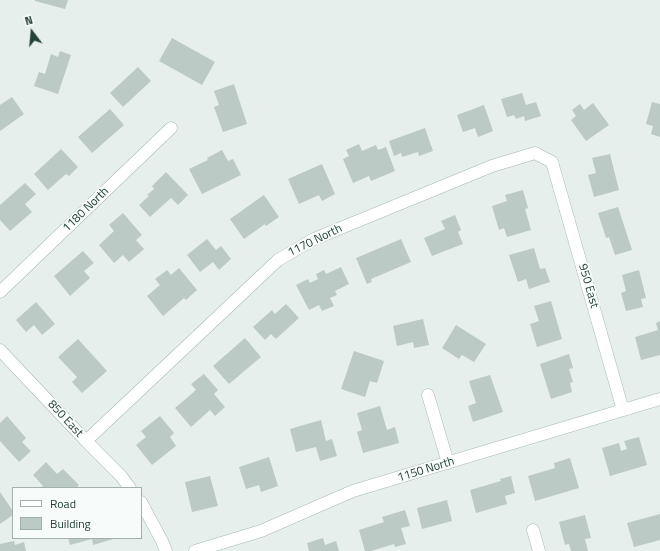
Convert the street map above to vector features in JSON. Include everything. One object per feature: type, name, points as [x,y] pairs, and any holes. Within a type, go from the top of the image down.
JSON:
[{"type":"street","name":"1180 North","points":[[0,292],[171,128]]},
{"type":"street","name":"1170 North","points":[[86,441],[272,266],[314,239],[492,166],[535,153],[552,162]]},
{"type":"street","name":"950 East","points":[[552,162],[623,410]]},
{"type":"street","name":"850 East","points":[[0,350],[86,441],[122,476],[129,487]]},
{"type":"street","points":[[428,395],[448,463]]},
{"type":"street","name":"1150 North","points":[[195,551],[261,531],[353,491],[660,399]]},
{"type":"street","points":[[142,504],[166,551]]},
{"type":"street","points":[[533,530],[540,551]]},
{"type":"building","points":[[35,0],[68,0],[65,9]]},
{"type":"building","points":[[172,38],[215,62],[202,85],[159,61]]},
{"type":"building","points":[[60,51],[71,55],[58,94],[34,86],[39,72],[45,74],[51,54],[58,57]]},
{"type":"building","points":[[138,67],[151,81],[123,107],[110,93]]},
{"type":"building","points":[[234,84],[247,124],[223,132],[214,107],[219,105],[214,91]]},
{"type":"building","points":[[522,93],[526,105],[536,102],[541,116],[525,121],[524,116],[516,119],[514,115],[507,117],[501,99]]},
{"type":"building","points":[[12,97],[24,114],[0,131],[0,105]]},
{"type":"building","points":[[652,102],[660,104],[660,137],[651,134],[653,126],[646,124]]},
{"type":"building","points":[[593,103],[609,125],[586,141],[571,120],[576,116],[572,110],[580,104],[584,110]]},
{"type":"building","points":[[484,105],[493,131],[478,137],[475,128],[463,132],[457,115]]},
{"type":"building","points":[[110,109],[124,125],[92,153],[78,137]]},
{"type":"building","points":[[425,128],[433,151],[419,156],[418,152],[402,157],[401,153],[394,156],[389,141]]},
{"type":"building","points":[[359,144],[362,151],[376,145],[378,150],[386,147],[395,171],[371,181],[369,176],[353,183],[343,159],[349,156],[346,150]]},
{"type":"building","points":[[61,149],[78,167],[69,176],[66,174],[48,190],[34,174]]},
{"type":"building","points":[[222,150],[228,161],[233,159],[241,175],[202,194],[189,169],[208,160],[207,158]]},
{"type":"building","points":[[610,154],[619,190],[594,197],[588,175],[596,173],[592,158]]},
{"type":"building","points":[[322,164],[335,194],[322,201],[319,195],[299,204],[288,179]]},
{"type":"building","points":[[166,172],[188,195],[178,205],[171,198],[150,217],[139,205],[149,196],[147,195],[154,189],[152,186]]},
{"type":"building","points":[[25,183],[36,194],[25,204],[32,212],[10,231],[0,220],[0,205]]},
{"type":"building","points":[[523,190],[528,208],[525,209],[531,230],[507,237],[504,228],[499,230],[492,206],[507,201],[505,195]]},
{"type":"building","points":[[264,195],[279,217],[266,226],[265,224],[244,239],[230,219]]},
{"type":"building","points":[[618,207],[632,250],[615,255],[609,237],[606,238],[598,213]]},
{"type":"building","points":[[123,213],[142,235],[136,240],[144,249],[129,262],[123,255],[114,263],[99,245],[114,231],[109,225]]},
{"type":"building","points":[[455,215],[461,230],[458,232],[463,244],[432,256],[424,238],[445,229],[441,221]]},
{"type":"building","points":[[207,239],[216,250],[221,246],[231,259],[219,270],[213,262],[200,272],[187,255]]},
{"type":"building","points":[[401,239],[411,262],[371,279],[372,282],[367,284],[356,258]]},
{"type":"building","points":[[534,248],[540,269],[545,268],[550,282],[529,289],[526,279],[518,282],[509,255]]},
{"type":"building","points":[[83,251],[94,263],[84,271],[90,278],[70,296],[54,276]]},
{"type":"building","points":[[341,267],[349,284],[335,291],[337,295],[330,298],[334,306],[322,311],[319,305],[309,310],[296,285],[308,279],[310,283],[318,279],[316,274],[324,270],[326,274]]},
{"type":"building","points":[[179,268],[197,290],[186,300],[184,298],[163,316],[147,296],[160,285],[155,279],[167,270],[171,275]]},
{"type":"building","points":[[639,270],[646,298],[641,299],[643,307],[626,311],[621,293],[626,291],[622,275]]},
{"type":"building","points":[[551,301],[562,339],[537,347],[530,324],[539,321],[534,306]]},
{"type":"building","points":[[36,302],[55,324],[42,335],[34,325],[26,332],[16,320]]},
{"type":"building","points":[[286,304],[299,318],[276,339],[271,334],[265,340],[253,327],[272,310],[275,314]]},
{"type":"building","points":[[423,319],[429,345],[414,348],[413,342],[397,346],[393,326]]},
{"type":"building","points":[[660,321],[660,355],[641,360],[635,337],[658,330],[656,323]]},
{"type":"building","points":[[456,325],[486,344],[474,362],[462,355],[459,359],[442,348]]},
{"type":"building","points":[[245,338],[261,357],[229,384],[213,366]]},
{"type":"building","points":[[78,339],[107,371],[82,393],[72,382],[77,377],[58,357]]},
{"type":"building","points":[[354,351],[384,361],[377,383],[370,381],[365,397],[341,389]]},
{"type":"building","points":[[569,354],[573,368],[569,369],[573,382],[570,383],[572,392],[551,399],[540,364]]},
{"type":"building","points":[[204,374],[218,390],[214,394],[225,407],[215,416],[210,410],[191,427],[175,408],[196,390],[191,384]]},
{"type":"building","points":[[490,375],[503,412],[473,422],[468,406],[476,403],[469,381]]},
{"type":"building","points":[[380,406],[387,430],[395,427],[399,443],[363,453],[357,432],[362,430],[357,413]]},
{"type":"building","points":[[7,416],[26,438],[22,442],[31,451],[19,462],[0,441],[0,423]]},
{"type":"building","points":[[160,416],[174,433],[170,437],[176,446],[152,465],[136,445],[146,437],[141,431]]},
{"type":"building","points":[[321,420],[326,441],[332,439],[337,456],[320,461],[316,447],[296,452],[290,429]]},
{"type":"building","points":[[639,437],[647,465],[610,476],[602,448],[619,443],[621,451],[627,449],[624,441]]},
{"type":"building","points":[[269,457],[278,486],[261,492],[259,485],[246,489],[239,467]]},
{"type":"building","points":[[570,458],[579,488],[535,501],[528,476],[555,468],[554,463]]},
{"type":"building","points":[[46,462],[57,474],[63,469],[79,485],[77,487],[42,487],[43,486],[33,475]]},
{"type":"building","points":[[210,476],[218,506],[192,512],[185,482]]},
{"type":"building","points":[[511,476],[515,493],[505,496],[507,504],[476,513],[470,490],[501,481],[500,479]]},
{"type":"building","points":[[0,492],[12,510],[12,516],[0,524]]},
{"type":"building","points":[[447,500],[452,521],[422,529],[417,508]]},
{"type":"building","points":[[405,510],[410,526],[401,528],[406,544],[395,547],[394,544],[371,551],[365,551],[359,530],[384,522],[382,517]]},
{"type":"building","points":[[660,514],[660,540],[634,547],[627,523]]},
{"type":"building","points":[[585,515],[591,538],[585,539],[588,551],[571,551],[569,544],[565,545],[559,522]]},
{"type":"building","points":[[323,538],[325,545],[336,541],[339,551],[309,551],[307,543]]},
{"type":"building","points":[[68,539],[92,539],[70,545]]},
{"type":"building","points":[[92,539],[113,539],[93,545]]},
{"type":"building","points":[[14,541],[15,545],[24,542],[26,551],[0,551],[0,544]]}]
